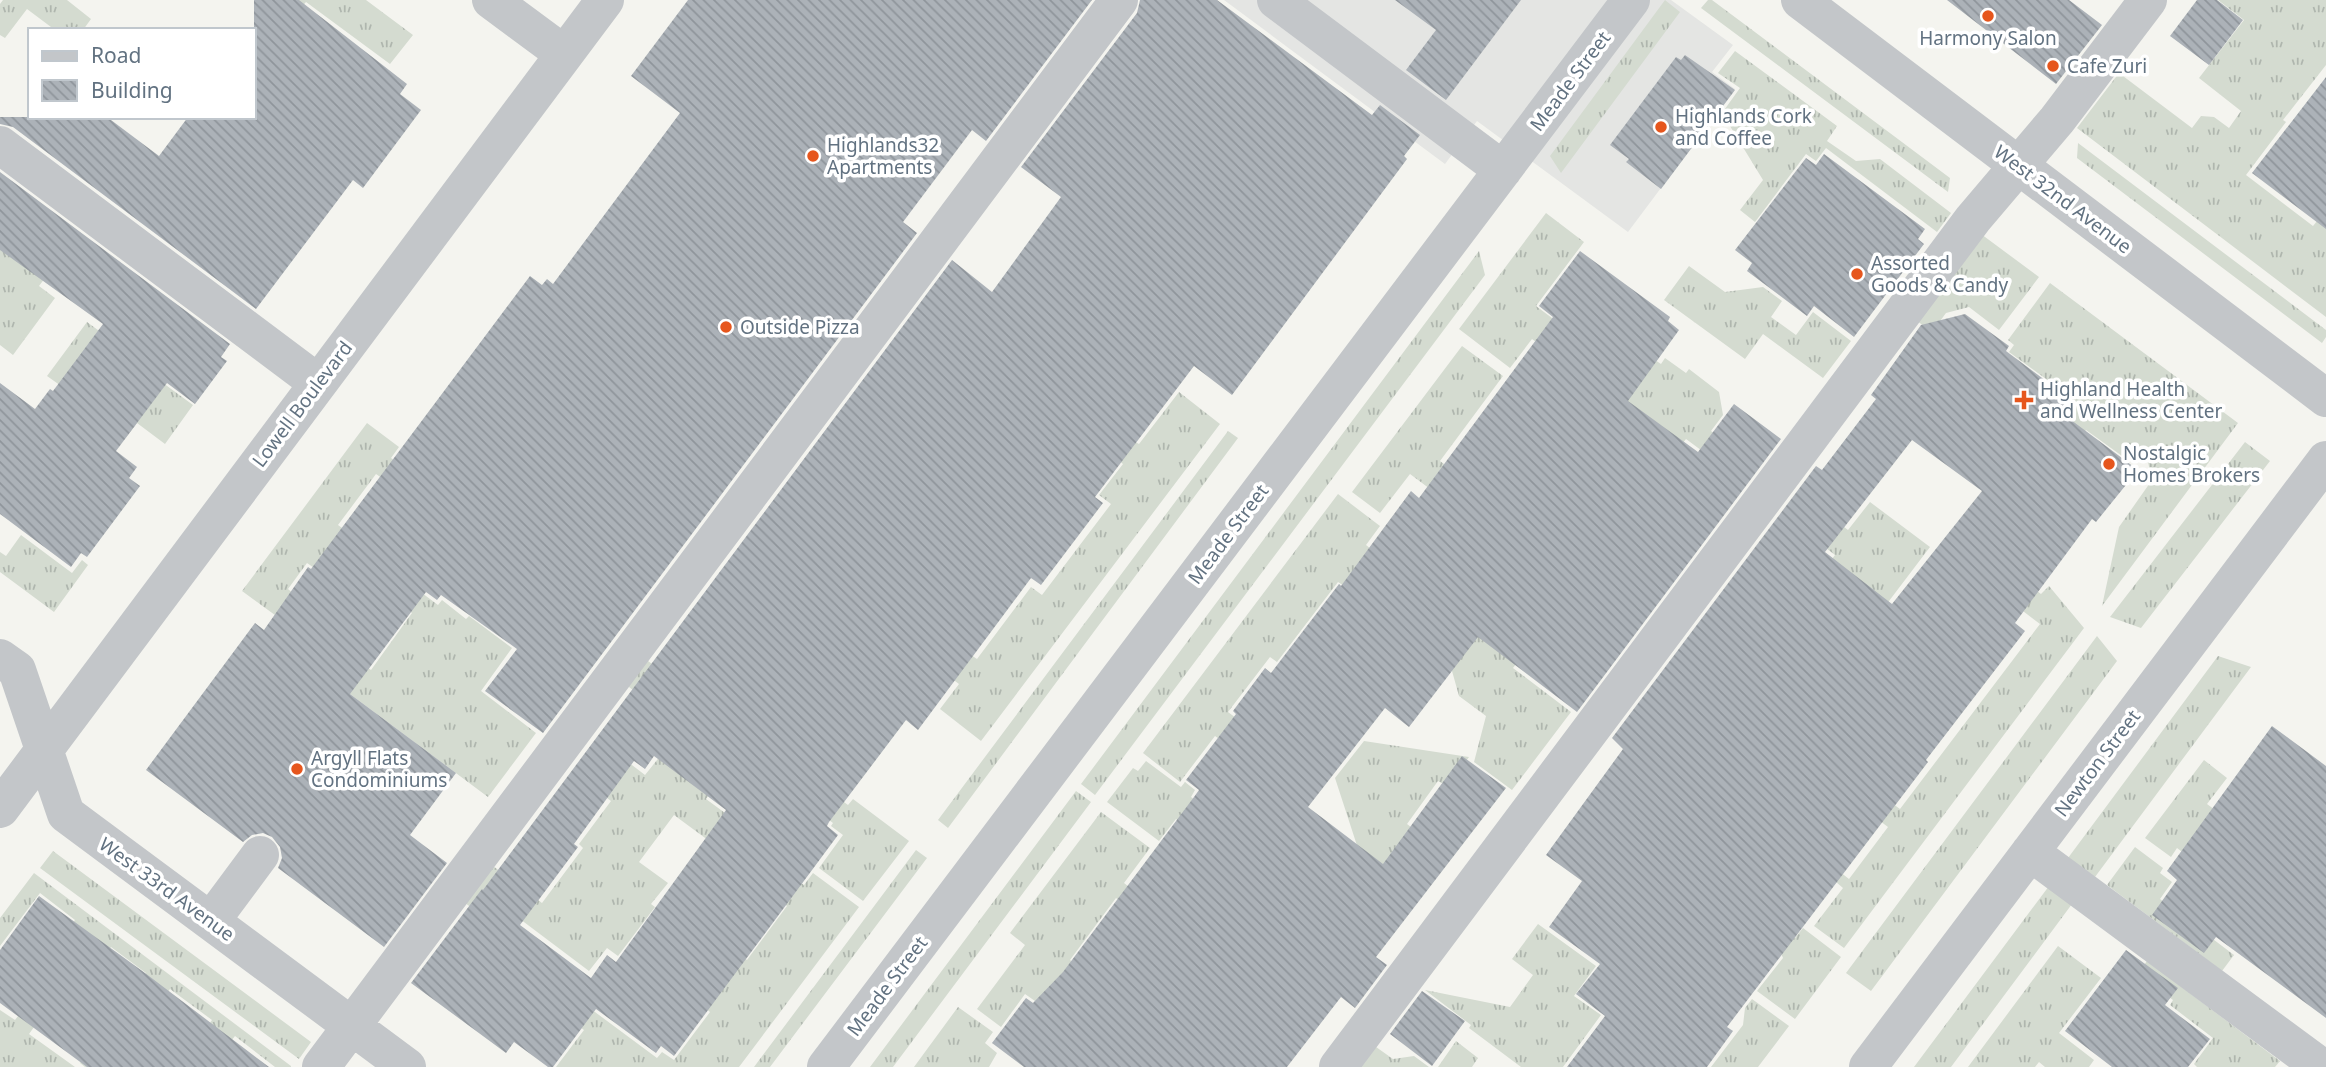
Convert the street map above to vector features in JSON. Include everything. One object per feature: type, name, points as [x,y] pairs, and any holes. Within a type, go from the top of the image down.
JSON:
[{"type":"street","points":[[491,0],[564,54]]},
{"type":"street","name":"Lowell Boulevard","points":[[0,809],[605,0]]},
{"type":"street","points":[[321,1067],[1119,0]]},
{"type":"street","points":[[1276,0],[1503,170]]},
{"type":"street","name":"Meade Street","points":[[826,1067],[1631,0]]},
{"type":"street","name":"West 32nd Avenue","points":[[1800,0],[2326,398]]},
{"type":"street","points":[[1338,1067],[1965,230],[2057,121],[2148,0]]},
{"type":"street","points":[[0,145],[318,383]]},
{"type":"street","name":"Newton Street","points":[[1868,1067],[2326,460]]},
{"type":"street","name":"West 33rd Avenue","points":[[0,658],[17,670],[66,814],[407,1067]]},
{"type":"street","points":[[2030,852],[2322,1067]]},
{"type":"street","points":[[211,921],[260,855]]},
{"type":"shaded area","points":[[1224,0],[1671,0],[1733,45],[1712,72],[1735,89],[1628,232],[1477,121],[1445,164]]},
{"type":"green space","points":[[3,0],[67,0],[91,19],[84,28],[52,28],[27,9],[5,38],[0,35],[0,4]]},
{"type":"green space","points":[[290,0],[366,0],[413,35],[390,64],[306,2],[301,8]]},
{"type":"green space","points":[[1665,0],[1680,12],[1561,173],[1550,156]]},
{"type":"green space","points":[[1708,0],[1712,0],[1950,178],[1948,192],[1701,8]]},
{"type":"green space","points":[[2218,0],[2326,0],[2326,65],[2283,120],[2286,122],[2246,175],[2313,226],[2326,210],[2326,317],[2077,128],[2119,73],[2192,128],[2201,116],[2214,117],[2229,128],[2241,111],[2199,78],[2244,20]]},
{"type":"green space","points":[[1735,51],[1837,126],[1827,141],[1856,161],[1880,159],[1951,213],[1937,232],[1826,148],[1816,161],[1806,154],[1755,222],[1740,210],[1763,180],[1722,113],[1740,88],[1718,73]]},
{"type":"green space","points":[[2078,143],[2326,330],[2322,343],[2077,158]]},
{"type":"green space","points":[[1546,213],[1584,242],[1536,306],[1632,378],[1649,356],[1661,364],[1665,358],[1686,373],[1689,369],[1719,392],[1723,415],[1711,431],[1752,463],[1740,479],[1686,439],[1660,472],[1613,399],[1532,339],[1510,368],[1459,329]]},
{"type":"green space","points":[[1981,234],[2039,277],[1999,330],[1969,307],[1946,313],[1932,332],[1917,321]]},
{"type":"green space","points":[[0,235],[72,242],[39,286],[55,298],[13,355],[0,345]]},
{"type":"green space","points":[[1479,251],[1485,275],[1095,795],[1081,784]]},
{"type":"green space","points":[[1689,266],[1725,292],[1763,287],[1782,301],[1771,317],[1796,335],[1813,312],[1851,341],[1823,378],[1763,334],[1745,359],[1664,300]]},
{"type":"green space","points":[[2050,283],[2238,423],[2102,606],[2119,527],[2152,480],[2146,453],[2132,443],[2122,456],[2086,430],[2069,452],[2044,434],[2071,397],[2009,352],[2014,345],[2008,340]]},
{"type":"green space","points":[[87,322],[144,364],[78,398],[47,376]]},
{"type":"green space","points":[[1462,346],[1503,376],[1440,461],[1554,547],[1537,569],[1410,474],[1380,513],[1352,492]]},
{"type":"green space","points":[[148,372],[193,405],[165,444],[137,423],[124,440]]},
{"type":"green space","points":[[1179,392],[1220,424],[981,741],[940,709],[959,684],[947,675],[965,651],[977,659],[1031,587],[1042,595],[1111,504],[1099,495],[1123,464],[1117,459],[1132,440],[1139,444]]},
{"type":"green space","points":[[367,423],[399,447],[391,458],[401,465],[389,483],[376,474],[338,525],[349,533],[320,572],[307,563],[288,589],[296,596],[279,618],[242,591]]},
{"type":"green space","points":[[1228,431],[1238,438],[948,828],[938,820]]},
{"type":"green space","points":[[2245,442],[2270,461],[2141,628],[2110,617]]},
{"type":"green space","points":[[1338,494],[1380,526],[1366,545],[1516,664],[1513,668],[1571,712],[1512,790],[1474,762],[1486,716],[1459,696],[1447,653],[1338,582],[1277,662],[1270,657],[1228,712],[1244,724],[1229,746],[1215,736],[1180,782],[1143,753]]},
{"type":"green space","points":[[1803,495],[1848,530],[1870,502],[1930,547],[1867,630],[1786,621],[1835,555],[1786,517]]},
{"type":"green space","points":[[21,535],[72,573],[82,560],[88,565],[54,612],[0,572],[0,552],[6,556]]},
{"type":"green space","points":[[350,539],[438,605],[442,600],[512,648],[481,691],[536,733],[488,797],[271,635],[291,610],[371,670],[412,613],[336,557]]},
{"type":"green space","points":[[1987,554],[2041,594],[2049,586],[2084,628],[1844,948],[1814,926],[1843,888],[1829,876],[1835,868],[1849,879],[1888,827],[1872,815],[1885,798],[1900,809],[2040,624],[1972,572]]},
{"type":"green space","points":[[2097,636],[2117,661],[1871,991],[1846,973]]},
{"type":"green space","points":[[2218,656],[2251,667],[2095,877],[2068,858]]},
{"type":"green space","points":[[644,658],[735,726],[738,722],[848,805],[853,799],[909,841],[863,901],[819,868],[843,835],[831,826],[833,823],[740,753],[683,728],[625,684]]},
{"type":"green space","points":[[598,739],[645,775],[661,755],[709,795],[706,799],[725,813],[777,891],[674,815],[639,862],[668,883],[651,904],[655,907],[618,956],[607,948],[589,971],[492,898],[480,914],[461,900],[489,863],[542,903],[583,848],[579,844],[611,801],[573,772]]},
{"type":"green space","points":[[1364,741],[1469,757],[1447,786],[1438,781],[1407,824],[1450,857],[1364,867],[1335,778]]},
{"type":"green space","points":[[2204,760],[2227,778],[2207,804],[2326,893],[2189,857],[2177,848],[2171,857],[2145,838]]},
{"type":"green space","points":[[1146,761],[1181,787],[1185,782],[1195,790],[1191,797],[1270,857],[1260,883],[1176,819],[1159,841],[1107,802],[1133,768],[1138,771]]},
{"type":"green space","points":[[1076,791],[1091,802],[893,1067],[870,1067]]},
{"type":"green space","points":[[1101,812],[1150,848],[1124,883],[1201,942],[1192,954],[1116,898],[1070,960],[1153,1022],[1035,1001],[1025,994],[1001,1027],[977,1009],[1025,945],[1010,933]]},
{"type":"green space","points":[[2135,847],[2163,868],[2160,873],[2172,882],[2160,899],[2234,955],[2222,971],[2107,885]]},
{"type":"green space","points":[[916,850],[927,858],[770,1067],[754,1067]]},
{"type":"green space","points":[[53,851],[311,1042],[299,1059],[40,868]]},
{"type":"green space","points":[[34,873],[291,1067],[275,1067],[235,1036],[220,1055],[198,1039],[212,1020],[170,989],[111,1067],[85,1067],[80,1063],[146,973],[111,947],[99,963],[63,937],[75,920],[40,893],[0,946],[0,918]]},
{"type":"green space","points":[[813,873],[859,907],[739,1067],[556,1067],[584,1030],[555,1008],[568,992],[657,1058],[662,1052],[674,1060],[710,1012],[699,1003],[736,952],[747,960],[787,906],[776,898],[792,876],[804,885]]},
{"type":"green space","points":[[2049,886],[2072,904],[1951,1067],[1914,1067]]},
{"type":"green space","points":[[1538,924],[1596,966],[1574,996],[1601,1015],[1563,1067],[1521,1067],[1469,1028],[1471,1025],[1425,990],[1510,1007],[1533,975],[1512,959]]},
{"type":"green space","points":[[1781,927],[1795,938],[1803,928],[1841,957],[1795,1019],[1757,991],[1783,958],[1774,936]]},
{"type":"green space","points":[[2058,946],[2101,978],[2059,1033],[2094,1060],[2089,1067],[2045,1067],[2039,1062],[2035,1067],[1968,1067]]},
{"type":"green space","points":[[2147,961],[2280,1061],[2275,1067],[2197,1067],[2194,1064],[2213,1038],[2170,1005],[2173,1000],[2138,973]]},
{"type":"green space","points":[[1752,999],[1789,1026],[1758,1067],[1711,1067],[1743,1025],[1745,1008]]},
{"type":"green space","points":[[27,1004],[42,1016],[29,1034],[75,1067],[0,1067],[0,1010],[15,1020]]},
{"type":"green space","points":[[958,1007],[993,1032],[985,1043],[997,1053],[989,1067],[914,1067]]},
{"type":"green space","points":[[1456,1041],[1478,1058],[1472,1067],[1438,1067]]},
{"type":"green space","points":[[1369,1042],[1393,1059],[1414,1056],[1429,1067],[1352,1067]]},
{"type":"building","points":[[254,0],[299,0],[407,84],[400,94],[421,110],[363,188],[353,180],[256,309],[13,127],[0,124],[0,117],[110,119],[159,156],[187,119],[256,119]]},
{"type":"building","points":[[688,0],[1092,0],[986,141],[972,130],[903,222],[917,233],[543,733],[485,691],[517,649],[441,595],[437,600],[426,592],[350,694],[456,773],[410,835],[447,863],[384,947],[278,868],[282,858],[280,847],[272,837],[263,833],[252,835],[243,842],[146,770],[255,623],[264,630],[308,567],[311,569],[530,276],[542,285],[547,279],[553,284],[680,113],[631,76]]},
{"type":"building","points":[[1140,0],[1217,0],[1372,115],[1380,105],[1420,135],[1404,156],[1407,159],[1232,395],[1194,366],[1095,497],[1103,503],[1041,585],[1031,578],[918,730],[906,720],[829,822],[827,826],[838,835],[674,1056],[661,1046],[656,1053],[596,1009],[553,1067],[548,1067],[514,1042],[506,1053],[411,983],[952,260],[992,292],[1061,197],[1021,167],[1137,13]],"holes":[[[654,756],[726,810],[616,962],[607,955],[591,978],[520,925],[578,847],[574,844],[634,761],[645,769]]]},
{"type":"building","points":[[1395,0],[1521,0],[1446,100],[1406,70],[1436,30]]},
{"type":"building","points":[[1947,0],[2069,0],[2102,25],[2056,84]]},
{"type":"building","points":[[2197,0],[2217,0],[2243,20],[2209,65],[2170,36]]},
{"type":"building","points":[[1685,55],[1735,90],[1661,189],[1626,162],[1629,159],[1610,145],[1676,57],[1681,60]]},
{"type":"building","points":[[2326,77],[2326,229],[2252,173]]},
{"type":"building","points":[[1824,154],[1925,229],[1918,239],[1924,244],[1854,337],[1814,306],[1807,316],[1747,271],[1752,263],[1735,250],[1806,158],[1816,165]]},
{"type":"building","points":[[0,172],[230,344],[221,357],[227,361],[195,404],[167,383],[116,451],[137,467],[129,478],[140,486],[87,557],[81,553],[71,567],[0,514],[0,383],[35,409],[50,389],[53,391],[103,324],[0,250]]},
{"type":"building","points":[[1580,251],[1670,317],[1668,321],[1679,330],[1628,401],[1698,452],[1734,404],[1781,439],[1577,712],[1478,637],[1409,727],[1385,708],[1308,807],[1383,864],[1462,756],[1506,788],[1376,957],[1387,965],[1355,1008],[1341,997],[1287,1067],[1024,1067],[992,1043],[1026,998],[1033,1003],[1063,972],[1194,797],[1199,790],[1186,780],[1236,714],[1233,711],[1265,668],[1271,673],[1339,584],[1341,586],[1411,491],[1419,498],[1553,317],[1539,306]]},
{"type":"building","points":[[1965,314],[2009,346],[2006,351],[2069,398],[2059,411],[2138,470],[2096,522],[2092,519],[2015,623],[2025,631],[1727,1027],[1733,1031],[1707,1067],[1567,1067],[1605,1016],[1576,994],[1600,964],[1549,927],[1582,881],[1546,855],[1623,749],[1612,738],[1816,466],[1822,470],[1876,399],[1871,395],[1921,325]],"holes":[[[1912,440],[1982,491],[1892,604],[1825,552]]]},
{"type":"building","points":[[2272,726],[2326,766],[2326,1018],[2216,937],[2204,953],[2152,915],[2177,880],[2167,871]]},
{"type":"building","points":[[39,896],[269,1067],[87,1067],[0,1003],[0,950]]},
{"type":"building","points":[[2126,950],[2178,988],[2165,1005],[2210,1039],[2188,1067],[2112,1067],[2065,1031]]},
{"type":"building","points":[[1422,991],[1465,1021],[1432,1066],[1390,1034]]},
{"type":"place","name":"Harmony Salon","points":[[1988,16]]},
{"type":"place","name":"Cafe Zuri","points":[[2053,66]]},
{"type":"place","name":"Highlands Cork and Coffee","points":[[1661,127]]},
{"type":"place","name":"Highlands32 Apartments","points":[[813,156]]},
{"type":"place","name":"Assorted Goods & Candy","points":[[1857,274]]},
{"type":"place","name":"Outside Pizza","points":[[726,327]]},
{"type":"place","name":"Highland Health and Wellness Center","points":[[2024,400]]},
{"type":"place","name":"Nostalgic Homes Brokers","points":[[2109,464]]},
{"type":"place","name":"Argyll Flats Condominiums","points":[[297,769]]}]
